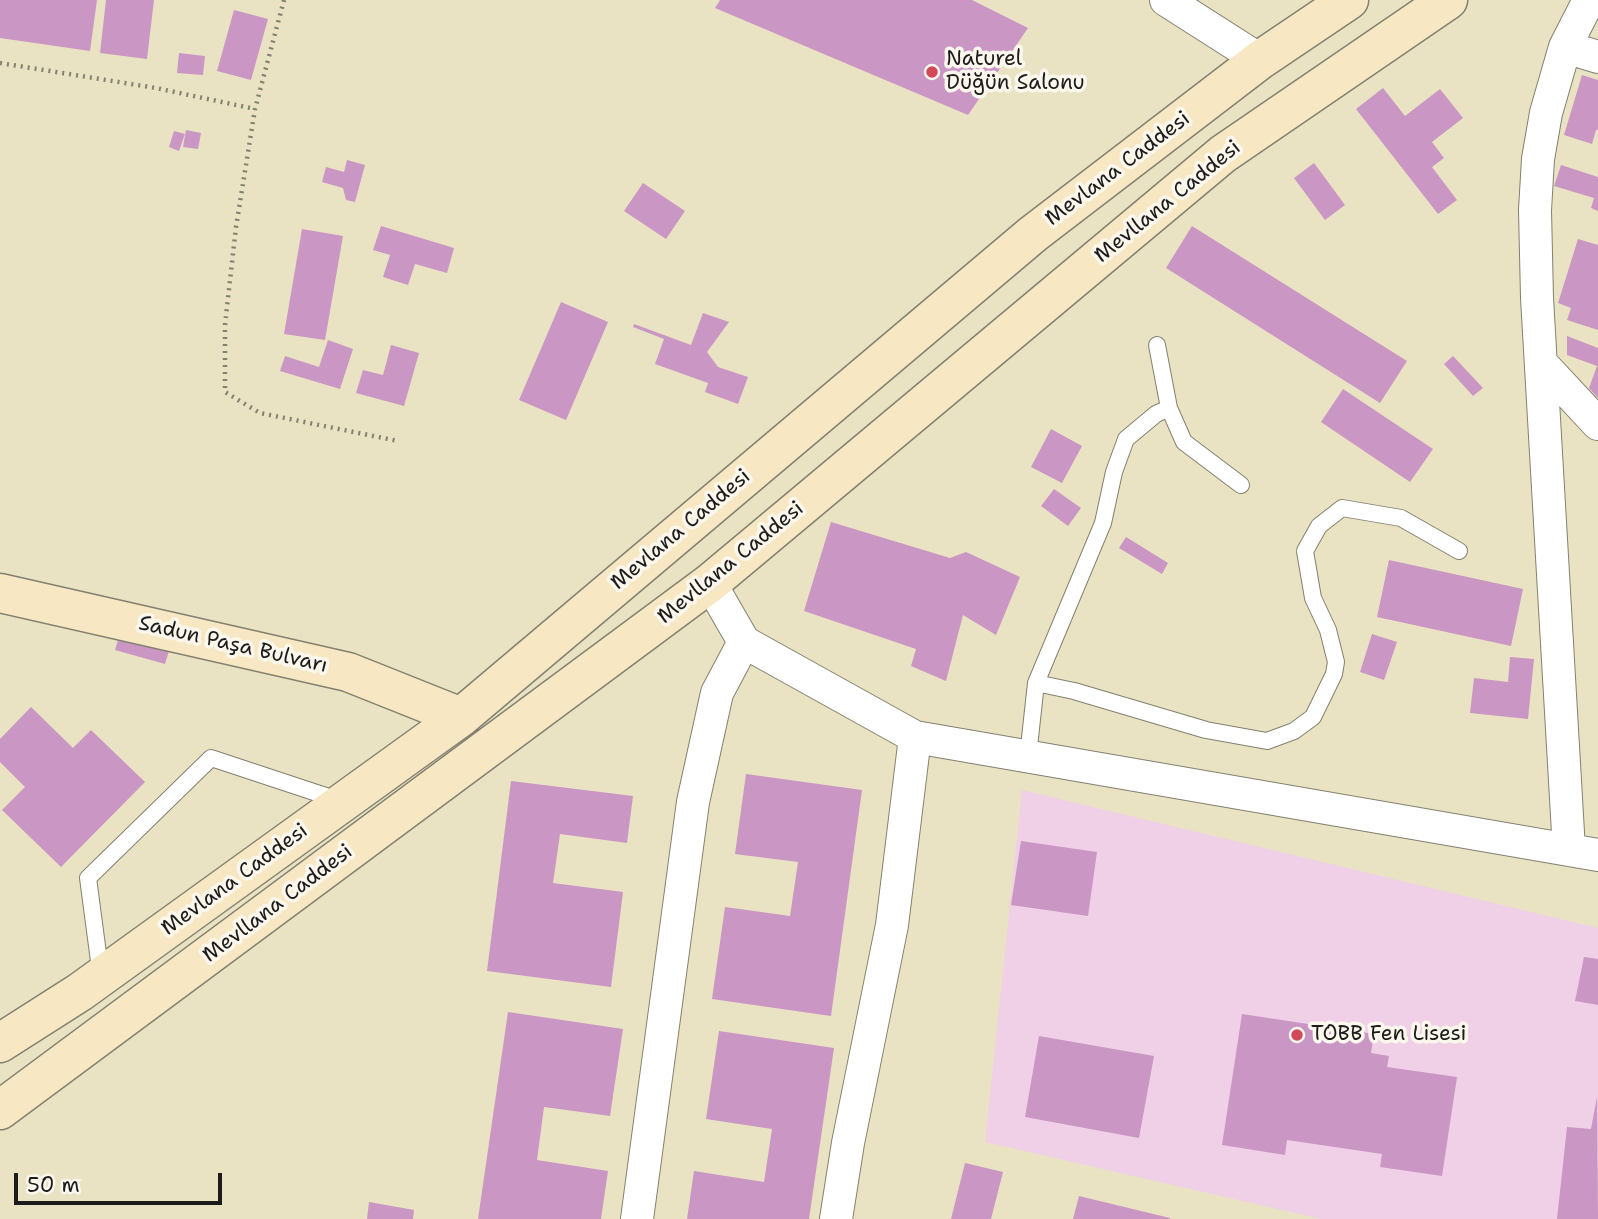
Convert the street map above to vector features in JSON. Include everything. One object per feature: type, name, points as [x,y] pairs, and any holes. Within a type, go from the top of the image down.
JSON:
[{"type":"main road","name":"Mevlana Caddesi","points":[[0,1043],[101,977],[461,717],[1033,234],[1260,60],[1349,0]]},
{"type":"main road","name":"Mevllana Caddesi","points":[[0,1110],[710,583],[1223,154],[1448,0]]},
{"type":"main road","name":"Sadun Paşa Bulvarı","points":[[0,593],[348,672],[461,717]]},
{"type":"street","points":[[1166,0],[1260,60]]},
{"type":"street","points":[[710,583],[744,642],[915,737],[1583,852],[1542,364],[1536,223],[1538,159],[1546,113],[1565,47],[1589,0]]},
{"type":"street","points":[[1565,47],[1598,57]]},
{"type":"street","points":[[1542,364],[1598,424]]},
{"type":"street","points":[[637,1219],[692,802],[717,693],[744,642]]},
{"type":"street","points":[[836,1219],[848,1143],[892,925],[915,737]]},
{"type":"lane","points":[[1157,345],[1169,408],[1184,442],[1241,485]]},
{"type":"lane","points":[[1028,756],[1036,682],[1103,523],[1114,472],[1126,439],[1156,414],[1169,408]]},
{"type":"lane","points":[[1036,682],[1206,730],[1267,741],[1294,731],[1313,718],[1334,674],[1336,662],[1331,641],[1313,598],[1305,551],[1319,526],[1342,508],[1401,518],[1459,551]]},
{"type":"lane","points":[[101,977],[88,878],[211,758],[343,802]]},
{"type":"path","points":[[284,0],[254,109],[236,227],[225,325],[225,392],[260,412],[398,441]]},
{"type":"path","points":[[0,63],[156,88],[254,109]]},
{"type":"shaded area","name":"TOBB Fen Lisesi","points":[[1022,790],[1598,928],[1598,1219],[1321,1219],[985,1142]]},
{"type":"building","points":[[0,0],[97,0],[90,51],[0,38]]},
{"type":"building","points":[[106,0],[154,0],[147,59],[100,53]]},
{"type":"building","name":"Naturel Düğün Salonu","points":[[720,0],[972,0],[1028,28],[968,115],[715,8]]},
{"type":"building","points":[[234,10],[268,19],[251,80],[217,71]]},
{"type":"building","points":[[179,53],[205,56],[203,75],[177,73]]},
{"type":"building","points":[[1582,75],[1598,80],[1598,130],[1592,144],[1564,135]]},
{"type":"building","points":[[1383,88],[1405,116],[1440,89],[1463,118],[1432,142],[1444,158],[1432,167],[1457,200],[1438,214],[1356,109]]},
{"type":"building","points":[[186,130],[201,133],[198,149],[183,147]]},
{"type":"building","points":[[174,131],[185,134],[179,151],[169,147]]},
{"type":"building","points":[[347,160],[365,165],[355,202],[346,200],[343,188],[322,182],[326,167],[344,172]]},
{"type":"building","points":[[1314,163],[1345,205],[1325,220],[1294,178]]},
{"type":"building","points":[[1561,165],[1598,177],[1598,211],[1591,208],[1594,198],[1554,186]]},
{"type":"building","points":[[643,183],[685,211],[666,239],[624,211]]},
{"type":"building","points":[[381,226],[454,248],[447,273],[415,264],[408,285],[383,277],[390,255],[373,250]]},
{"type":"building","points":[[1192,226],[1407,361],[1380,403],[1166,268]]},
{"type":"building","points":[[302,229],[343,236],[325,340],[284,334]]},
{"type":"building","points":[[1578,239],[1598,245],[1598,330],[1567,320],[1571,308],[1558,303]]},
{"type":"building","points":[[561,302],[608,322],[566,420],[519,400]]},
{"type":"building","points":[[703,313],[729,322],[707,352],[718,367],[748,377],[738,404],[705,392],[708,383],[655,364],[664,339],[633,327],[634,324],[691,345]]},
{"type":"building","points":[[1567,336],[1598,348],[1598,398],[1589,388],[1597,366],[1567,355]]},
{"type":"building","points":[[328,340],[353,349],[340,389],[280,371],[285,356],[319,367]]},
{"type":"building","points":[[391,345],[419,353],[404,406],[356,393],[363,370],[383,375]]},
{"type":"building","points":[[1453,356],[1483,388],[1473,396],[1444,364]]},
{"type":"building","points":[[1343,389],[1433,449],[1410,482],[1321,422]]},
{"type":"building","points":[[1051,429],[1082,446],[1062,483],[1031,467]]},
{"type":"building","points":[[1054,489],[1081,508],[1068,526],[1041,506]]},
{"type":"building","points":[[831,522],[950,558],[966,552],[1020,577],[996,635],[963,615],[946,681],[911,666],[916,649],[804,611]]},
{"type":"building","points":[[1126,537],[1168,563],[1162,574],[1119,548]]},
{"type":"building","points":[[1389,560],[1523,589],[1511,646],[1377,617]]},
{"type":"building","points":[[122,626],[172,641],[165,664],[115,650]]},
{"type":"building","points":[[1372,634],[1397,642],[1384,680],[1360,672]]},
{"type":"building","points":[[1510,657],[1534,659],[1528,719],[1470,713],[1474,678],[1508,682]]},
{"type":"building","points":[[31,707],[73,748],[91,730],[145,782],[61,867],[2,810],[25,787],[0,762],[0,739]]},
{"type":"building","points":[[746,774],[862,790],[831,1016],[712,999],[725,907],[790,916],[798,862],[735,854]]},
{"type":"building","points":[[511,781],[633,796],[627,843],[560,834],[553,883],[623,892],[611,987],[487,971]]},
{"type":"building","points":[[1021,841],[1097,852],[1088,916],[1011,905]]},
{"type":"building","points":[[1584,957],[1598,959],[1598,1005],[1575,1001]]},
{"type":"building","points":[[508,1012],[623,1029],[610,1116],[544,1107],[537,1160],[608,1171],[601,1219],[478,1219]]},
{"type":"building","points":[[1242,1014],[1374,1034],[1371,1053],[1389,1056],[1387,1067],[1457,1077],[1442,1176],[1380,1167],[1382,1154],[1287,1140],[1285,1155],[1222,1145]]},
{"type":"building","points":[[719,1031],[834,1048],[809,1219],[687,1219],[694,1171],[764,1182],[772,1129],[706,1119]]},
{"type":"building","points":[[1039,1036],[1154,1056],[1139,1138],[1025,1117]]},
{"type":"building","points":[[1597,1097],[1598,1219],[1557,1219],[1567,1127],[1591,1129]]},
{"type":"building","points":[[965,1163],[1003,1172],[991,1219],[951,1219]]},
{"type":"building","points":[[1079,1196],[1170,1218],[1170,1219],[1073,1219]]},
{"type":"building","points":[[369,1202],[414,1210],[413,1219],[367,1219]]},
{"type":"place","name":"Naturel Düğün Salonu","points":[[932,72]]},
{"type":"place","name":"TOBB Fen Lisesi","points":[[1297,1035]]}]
